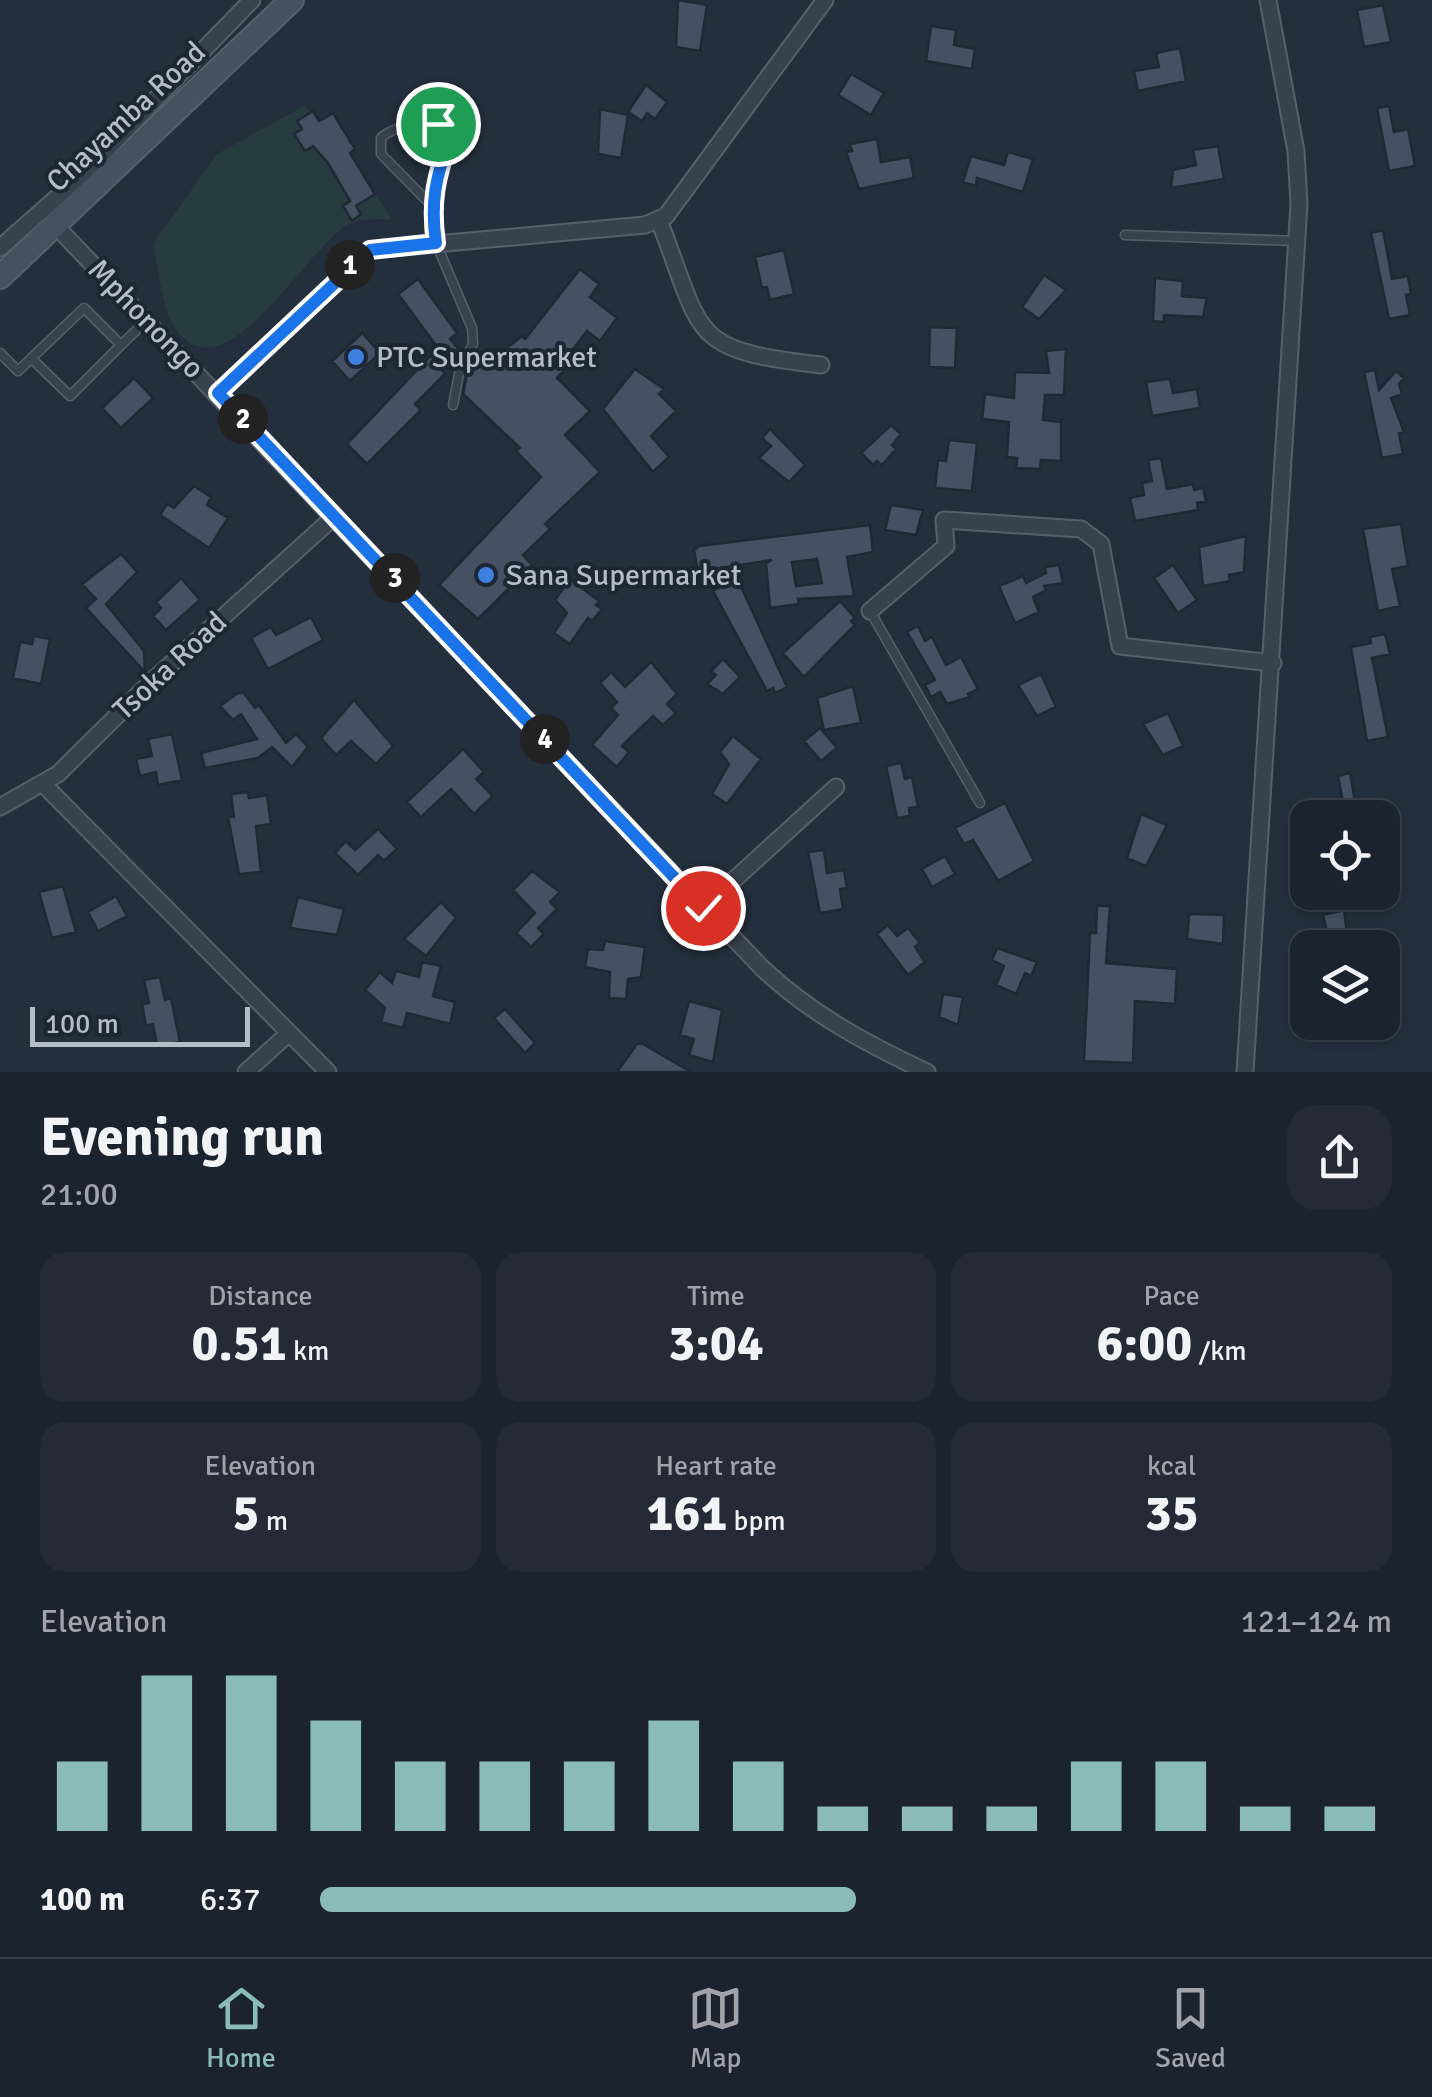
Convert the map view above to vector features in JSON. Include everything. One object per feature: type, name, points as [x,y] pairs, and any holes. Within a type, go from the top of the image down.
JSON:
[{"type":"main road","name":"Chayamba Road","points":[[0,277],[292,0]]},
{"type":"street","points":[[0,248],[106,152],[252,0]]},
{"type":"street","points":[[218,393],[370,250],[645,225],[659,220],[678,206],[825,0]]},
{"type":"street","points":[[1244,1072],[1297,240],[1296,151],[1268,0]]},
{"type":"street","points":[[659,220],[706,335],[724,347],[766,358],[821,364]]},
{"type":"street","name":"Mphonongo","points":[[54,226],[218,393],[784,989],[893,1064],[927,1072]]},
{"type":"street","name":"Tsoka Road","points":[[0,808],[44,785],[335,516]]},
{"type":"street","points":[[870,611],[946,546],[944,520],[1081,529],[1101,544],[1120,646],[1273,662]]},
{"type":"street","points":[[44,785],[328,1072]]},
{"type":"street","points":[[703,908],[836,787]]},
{"type":"street","points":[[246,1072],[290,1033]]},
{"type":"lane","points":[[430,205],[382,154],[381,138],[389,130],[438,124],[447,128],[450,138],[437,168],[430,205],[436,243],[472,328],[473,344],[460,369],[453,405]]},
{"type":"lane","points":[[1125,235],[1297,240]]},
{"type":"lane","points":[[0,353],[18,371],[84,308],[120,345]]},
{"type":"lane","points":[[32,358],[70,396],[147,320]]},
{"type":"lane","points":[[870,611],[980,802]]},
{"type":"green space","points":[[304,106],[320,120],[334,112],[356,149],[351,153],[391,219],[353,222],[335,234],[242,332],[217,346],[195,345],[170,318],[153,244],[217,154]]},
{"type":"building","points":[[678,0],[707,5],[700,51],[676,47]]},
{"type":"building","points":[[1383,5],[1391,42],[1364,47],[1357,10]]},
{"type":"building","points":[[931,26],[956,30],[954,45],[975,49],[972,69],[926,61]]},
{"type":"building","points":[[1180,48],[1186,81],[1138,91],[1134,71],[1159,67],[1156,53]]},
{"type":"building","points":[[851,74],[884,93],[871,115],[838,95]]},
{"type":"building","points":[[646,85],[667,102],[655,119],[647,113],[642,121],[628,112]]},
{"type":"building","points":[[1389,106],[1394,132],[1408,129],[1415,166],[1389,171],[1377,108]]},
{"type":"building","points":[[600,109],[628,115],[621,158],[598,154]]},
{"type":"building","points":[[313,111],[319,121],[333,113],[355,149],[350,153],[375,194],[356,206],[361,214],[352,221],[343,206],[350,201],[328,163],[313,146],[305,151],[294,134],[302,129],[297,121]]},
{"type":"building","points":[[877,139],[881,162],[910,157],[914,178],[859,189],[846,152],[852,151],[850,144]]},
{"type":"building","points":[[1218,146],[1224,179],[1171,188],[1173,170],[1196,165],[1193,150]]},
{"type":"building","points":[[1008,152],[1033,159],[1023,192],[977,178],[976,186],[963,182],[971,156],[1004,165]]},
{"type":"building","points":[[1383,230],[1392,279],[1408,276],[1411,294],[1406,295],[1410,315],[1389,319],[1371,233]]},
{"type":"building","points":[[784,250],[794,294],[770,300],[767,287],[762,288],[755,257]]},
{"type":"building","points":[[580,269],[599,284],[590,297],[617,318],[600,341],[587,331],[559,367],[563,371],[557,378],[590,411],[565,435],[600,472],[545,524],[550,529],[523,555],[532,565],[478,619],[439,585],[541,477],[516,451],[520,448],[463,394],[467,374],[493,348],[499,354],[522,336],[525,339]]},
{"type":"building","points":[[1044,275],[1066,290],[1039,319],[1022,307]]},
{"type":"building","points":[[1155,278],[1183,281],[1182,296],[1207,298],[1203,317],[1164,315],[1164,322],[1153,321]]},
{"type":"building","points":[[418,279],[457,333],[450,339],[460,351],[440,368],[445,374],[415,404],[421,410],[367,464],[347,444],[438,348],[398,294]]},
{"type":"building","points":[[930,327],[957,328],[955,368],[929,367]]},
{"type":"building","name":"PTC Supermarket","points":[[362,333],[380,353],[350,381],[332,361]]},
{"type":"building","points":[[1066,349],[1064,395],[1045,395],[1043,420],[1061,422],[1061,461],[1041,460],[1040,469],[1016,468],[1017,458],[1007,457],[1009,422],[982,419],[985,394],[1014,398],[1015,372],[1049,373],[1046,351]]},
{"type":"building","points":[[635,369],[664,389],[659,394],[676,411],[651,436],[669,457],[653,472],[603,409]]},
{"type":"building","points":[[1375,370],[1379,390],[1396,371],[1404,378],[1399,384],[1402,394],[1391,398],[1404,432],[1399,433],[1403,454],[1382,458],[1364,372]]},
{"type":"building","points":[[134,378],[153,398],[121,428],[102,408]]},
{"type":"building","points":[[1170,379],[1173,393],[1197,389],[1200,408],[1152,416],[1146,382]]},
{"type":"building","points":[[891,425],[901,434],[892,445],[896,449],[882,465],[877,461],[873,465],[861,453]]},
{"type":"building","points":[[770,429],[805,465],[789,482],[759,458],[771,446],[762,438]]},
{"type":"building","points":[[949,440],[977,443],[972,491],[935,488],[938,460],[946,461]]},
{"type":"building","points":[[1161,458],[1167,489],[1193,484],[1194,490],[1203,488],[1206,501],[1197,503],[1198,510],[1135,521],[1130,498],[1144,495],[1142,483],[1152,481],[1148,460]]},
{"type":"building","points":[[194,486],[211,497],[207,505],[228,518],[209,548],[160,515],[167,504],[174,508]]},
{"type":"building","points":[[891,505],[923,510],[916,535],[885,530]]},
{"type":"building","points":[[1401,524],[1408,566],[1392,569],[1400,606],[1378,611],[1363,529]]},
{"type":"building","points":[[870,525],[873,552],[847,557],[854,596],[798,599],[799,604],[770,608],[766,563],[772,560],[702,571],[697,567],[694,550],[699,546]],"holes":[[[817,559],[822,583],[796,586],[792,562]]]},
{"type":"building","points":[[1246,536],[1244,572],[1229,575],[1230,581],[1203,586],[1199,547]]},
{"type":"building","points":[[121,554],[137,572],[106,604],[144,651],[145,672],[86,608],[96,599],[82,584]]},
{"type":"building","points":[[1059,565],[1063,583],[1044,586],[1046,590],[1033,597],[1039,612],[1015,623],[999,586],[1023,576],[1026,583],[1046,573],[1045,567]]},
{"type":"building","points":[[1173,565],[1197,600],[1178,613],[1154,578]]},
{"type":"building","points":[[181,578],[200,600],[166,630],[153,616],[161,608],[156,602]]},
{"type":"building","points":[[737,578],[787,687],[775,693],[773,688],[767,691],[713,591]]},
{"type":"building","points":[[570,579],[599,601],[596,605],[602,609],[592,621],[588,618],[570,644],[554,633],[567,613],[555,600]]},
{"type":"building","points":[[840,601],[855,618],[851,621],[855,625],[804,677],[783,653]]},
{"type":"building","points":[[311,617],[323,640],[268,669],[251,638],[271,627],[276,635]]},
{"type":"building","points":[[918,626],[925,641],[932,637],[946,665],[961,657],[978,689],[968,694],[970,697],[947,704],[940,692],[931,697],[925,685],[935,680],[907,632]]},
{"type":"building","points":[[1385,634],[1390,654],[1372,658],[1388,737],[1367,741],[1351,647],[1371,643],[1370,637]]},
{"type":"building","points":[[34,636],[50,639],[41,684],[13,678],[20,642],[32,644]]},
{"type":"building","points":[[723,659],[740,677],[723,694],[707,684],[716,675],[711,671]]},
{"type":"building","points":[[651,662],[677,694],[667,704],[676,713],[663,725],[653,716],[622,746],[629,752],[617,767],[592,745],[618,715],[611,708],[617,702],[600,683],[611,672],[625,687]]},
{"type":"building","points":[[1041,674],[1056,707],[1037,716],[1018,685]]},
{"type":"building","points":[[853,686],[861,723],[824,730],[817,698]]},
{"type":"building","points":[[244,693],[255,708],[259,705],[286,743],[296,734],[308,747],[292,767],[272,747],[258,758],[205,768],[201,753],[257,739],[241,714],[233,720],[220,706]]},
{"type":"building","points":[[354,700],[393,746],[376,764],[351,741],[336,755],[321,738]]},
{"type":"building","points":[[1168,713],[1183,746],[1163,755],[1143,724]]},
{"type":"building","points":[[820,728],[837,748],[821,761],[804,741]]},
{"type":"building","points":[[172,734],[182,780],[158,785],[156,772],[140,776],[136,759],[152,756],[148,739]]},
{"type":"building","points":[[733,736],[761,759],[727,804],[712,794],[729,764],[720,752]]},
{"type":"building","points":[[463,749],[484,772],[476,779],[493,796],[474,814],[451,789],[421,817],[407,802]]},
{"type":"building","points":[[901,763],[905,779],[912,777],[918,807],[909,808],[910,816],[897,818],[886,766]]},
{"type":"building","points":[[1350,773],[1355,800],[1343,800],[1338,776]]},
{"type":"building","points":[[248,792],[249,798],[267,795],[271,824],[256,826],[261,872],[239,874],[228,817],[234,817],[231,794]]},
{"type":"building","points":[[1005,803],[1034,861],[998,881],[973,840],[964,844],[955,828]]},
{"type":"building","points":[[1141,814],[1167,825],[1146,866],[1127,858]]},
{"type":"building","points":[[378,829],[397,849],[384,861],[378,855],[358,875],[335,853],[346,841],[355,850]]},
{"type":"building","points":[[824,850],[827,873],[844,870],[847,888],[840,889],[843,909],[820,913],[808,852]]},
{"type":"building","points":[[945,856],[955,874],[932,887],[922,869]]},
{"type":"building","points":[[532,871],[560,892],[550,902],[557,909],[538,928],[544,934],[531,947],[516,933],[535,913],[513,890]]},
{"type":"building","points":[[63,886],[76,932],[52,938],[39,892]]},
{"type":"building","points":[[116,896],[127,916],[98,931],[88,912]]},
{"type":"building","points":[[298,897],[344,909],[337,935],[290,928]]},
{"type":"building","points":[[441,902],[456,918],[426,956],[404,939]]},
{"type":"building","points":[[1097,906],[1110,906],[1106,963],[1177,969],[1175,1004],[1135,1001],[1133,1063],[1084,1061],[1090,933],[1096,933]]},
{"type":"building","points":[[1344,910],[1347,930],[1327,930],[1323,915]]},
{"type":"building","points":[[1189,914],[1224,915],[1223,944],[1187,939]]},
{"type":"building","points":[[888,925],[897,936],[908,928],[920,943],[915,947],[925,962],[908,975],[877,934]]},
{"type":"building","points":[[605,941],[645,947],[641,977],[628,979],[626,999],[609,998],[610,972],[585,967],[588,949],[603,950]]},
{"type":"building","points":[[997,948],[1037,962],[1031,976],[1025,973],[1016,994],[996,985],[1004,966],[992,960]]},
{"type":"building","points":[[422,962],[441,966],[433,996],[455,1002],[450,1024],[407,1013],[403,1028],[381,1022],[385,1008],[365,990],[380,972],[392,983],[396,971],[419,977]]},
{"type":"building","points":[[160,977],[165,1000],[171,998],[180,1042],[157,1046],[153,1024],[146,1026],[142,1004],[149,1003],[144,980]]},
{"type":"building","points":[[943,994],[963,997],[958,1025],[939,1017]]},
{"type":"building","points":[[689,1001],[722,1010],[713,1062],[689,1055],[694,1039],[680,1035]]},
{"type":"building","points":[[505,1009],[535,1043],[525,1053],[494,1018]]},
{"type":"building","points":[[637,1044],[643,1044],[691,1072],[617,1072]]},
{"type":"place","name":"PTC Supermarket","points":[[356,357]]},
{"type":"place","name":"Sana Supermarket","points":[[486,575]]},
{"type":"route","points":[[438,124],[447,128],[450,138],[437,168],[430,205],[436,243],[370,250],[348,266],[218,393],[703,908]]}]
